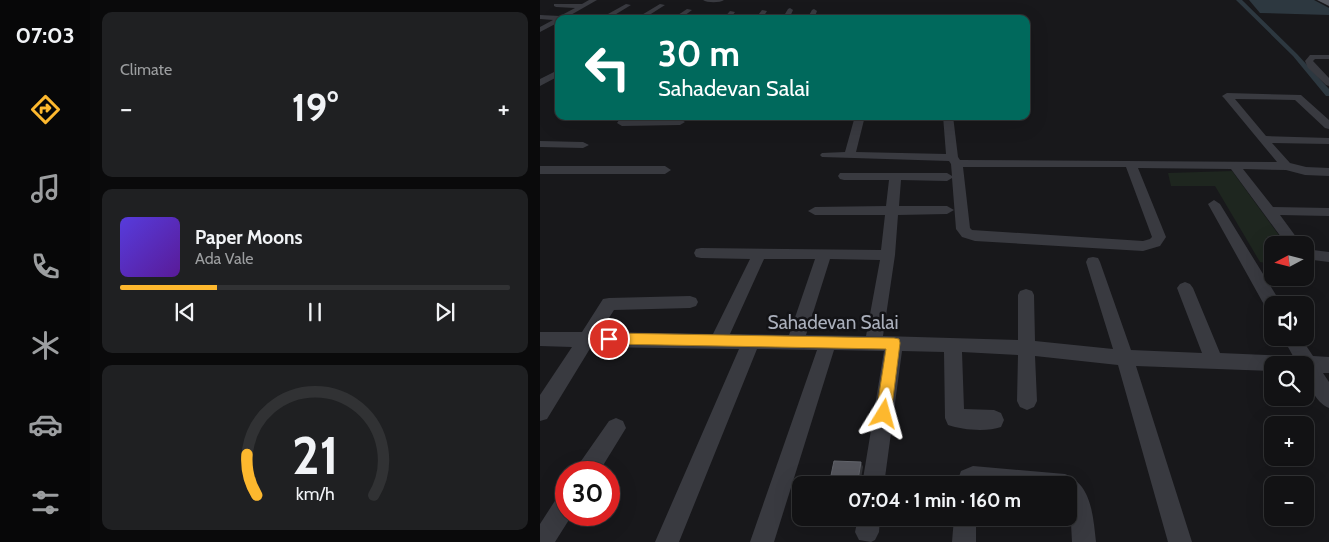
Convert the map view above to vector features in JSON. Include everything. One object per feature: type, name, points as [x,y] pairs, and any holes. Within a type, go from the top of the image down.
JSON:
[{"type":"main road","points":[[1322,0],[1328,1]]},
{"type":"street","points":[[567,15],[594,0]]},
{"type":"street","points":[[706,0],[722,0]]},
{"type":"street","points":[[714,6],[722,0]]},
{"type":"street","points":[[556,5],[582,6]]},
{"type":"street","points":[[609,15],[628,5]]},
{"type":"street","points":[[645,15],[662,5]]},
{"type":"street","points":[[681,15],[689,10]]},
{"type":"street","points":[[787,15],[790,10]]},
{"type":"street","points":[[761,15],[764,11]]},
{"type":"street","points":[[540,17],[555,18]]},
{"type":"street","points":[[540,30],[555,22]]},
{"type":"street","points":[[1325,62],[1312,67],[1329,83]]},
{"type":"street","points":[[540,83],[554,75]]},
{"type":"street","points":[[1290,166],[1262,139],[1227,96],[1298,97],[1329,126]]},
{"type":"street","points":[[624,120],[622,122],[680,122]]},
{"type":"street","points":[[850,155],[859,120]]},
{"type":"street","points":[[949,120],[963,229],[967,234],[975,236],[1143,246],[1154,243],[1159,237],[1131,164]]},
{"type":"street","points":[[1262,139],[1329,141]]},
{"type":"street","points":[[540,144],[583,145]]},
{"type":"street","points":[[826,155],[1131,164],[1239,171],[1329,169]]},
{"type":"street","points":[[1239,171],[1290,166],[1305,171],[1329,169]]},
{"type":"street","points":[[540,170],[665,170]]},
{"type":"street","points":[[1239,171],[1287,236]]},
{"type":"street","points":[[844,176],[947,177]]},
{"type":"street","points":[[873,343],[888,255],[895,176]]},
{"type":"street","points":[[1214,204],[1268,296]]},
{"type":"street","points":[[815,211],[947,210]]},
{"type":"street","points":[[1268,211],[1329,212]]},
{"type":"street","points":[[701,253],[888,255]]},
{"type":"street","points":[[719,340],[759,254]]},
{"type":"street","points":[[795,343],[824,254]]},
{"type":"street","points":[[1314,255],[1329,256]]},
{"type":"street","points":[[1093,262],[1125,358],[1180,542]]},
{"type":"street","points":[[1185,288],[1214,361]]},
{"type":"street","points":[[1026,295],[1027,401]]},
{"type":"street","points":[[540,412],[588,338],[602,304],[690,302]]},
{"type":"street","name":"Sahadevan Salai","points":[[540,339],[588,338],[795,343],[894,343],[1027,348],[1125,358],[1264,363]]},
{"type":"street","points":[[667,542],[751,342]]},
{"type":"street","points":[[762,542],[828,342]]},
{"type":"street","points":[[874,476],[894,343]]},
{"type":"street","points":[[953,345],[955,418],[994,420]]},
{"type":"street","name":"Sahadevan Salai","points":[[1314,364],[1329,365]]},
{"type":"street","points":[[1314,375],[1329,399]]},
{"type":"street","points":[[594,461],[616,428]]},
{"type":"street","points":[[1077,499],[1081,508],[1084,542]]},
{"type":"street","points":[[542,542],[555,521]]},
{"type":"street","points":[[964,542],[965,526]]},
{"type":"shaded area","points":[[1249,0],[1314,0],[1329,8],[1329,15],[1260,13]]},
{"type":"shaded area","points":[[1232,171],[1279,236],[1264,236],[1264,263],[1260,262],[1215,186],[1171,186],[1168,173]]},
{"type":"building","points":[[834,461],[861,462],[859,476],[831,476]]},
{"type":"waterway","points":[[1239,0],[1295,55],[1329,94]]},
{"type":"route","points":[[609,339],[894,343],[884,414]]}]
